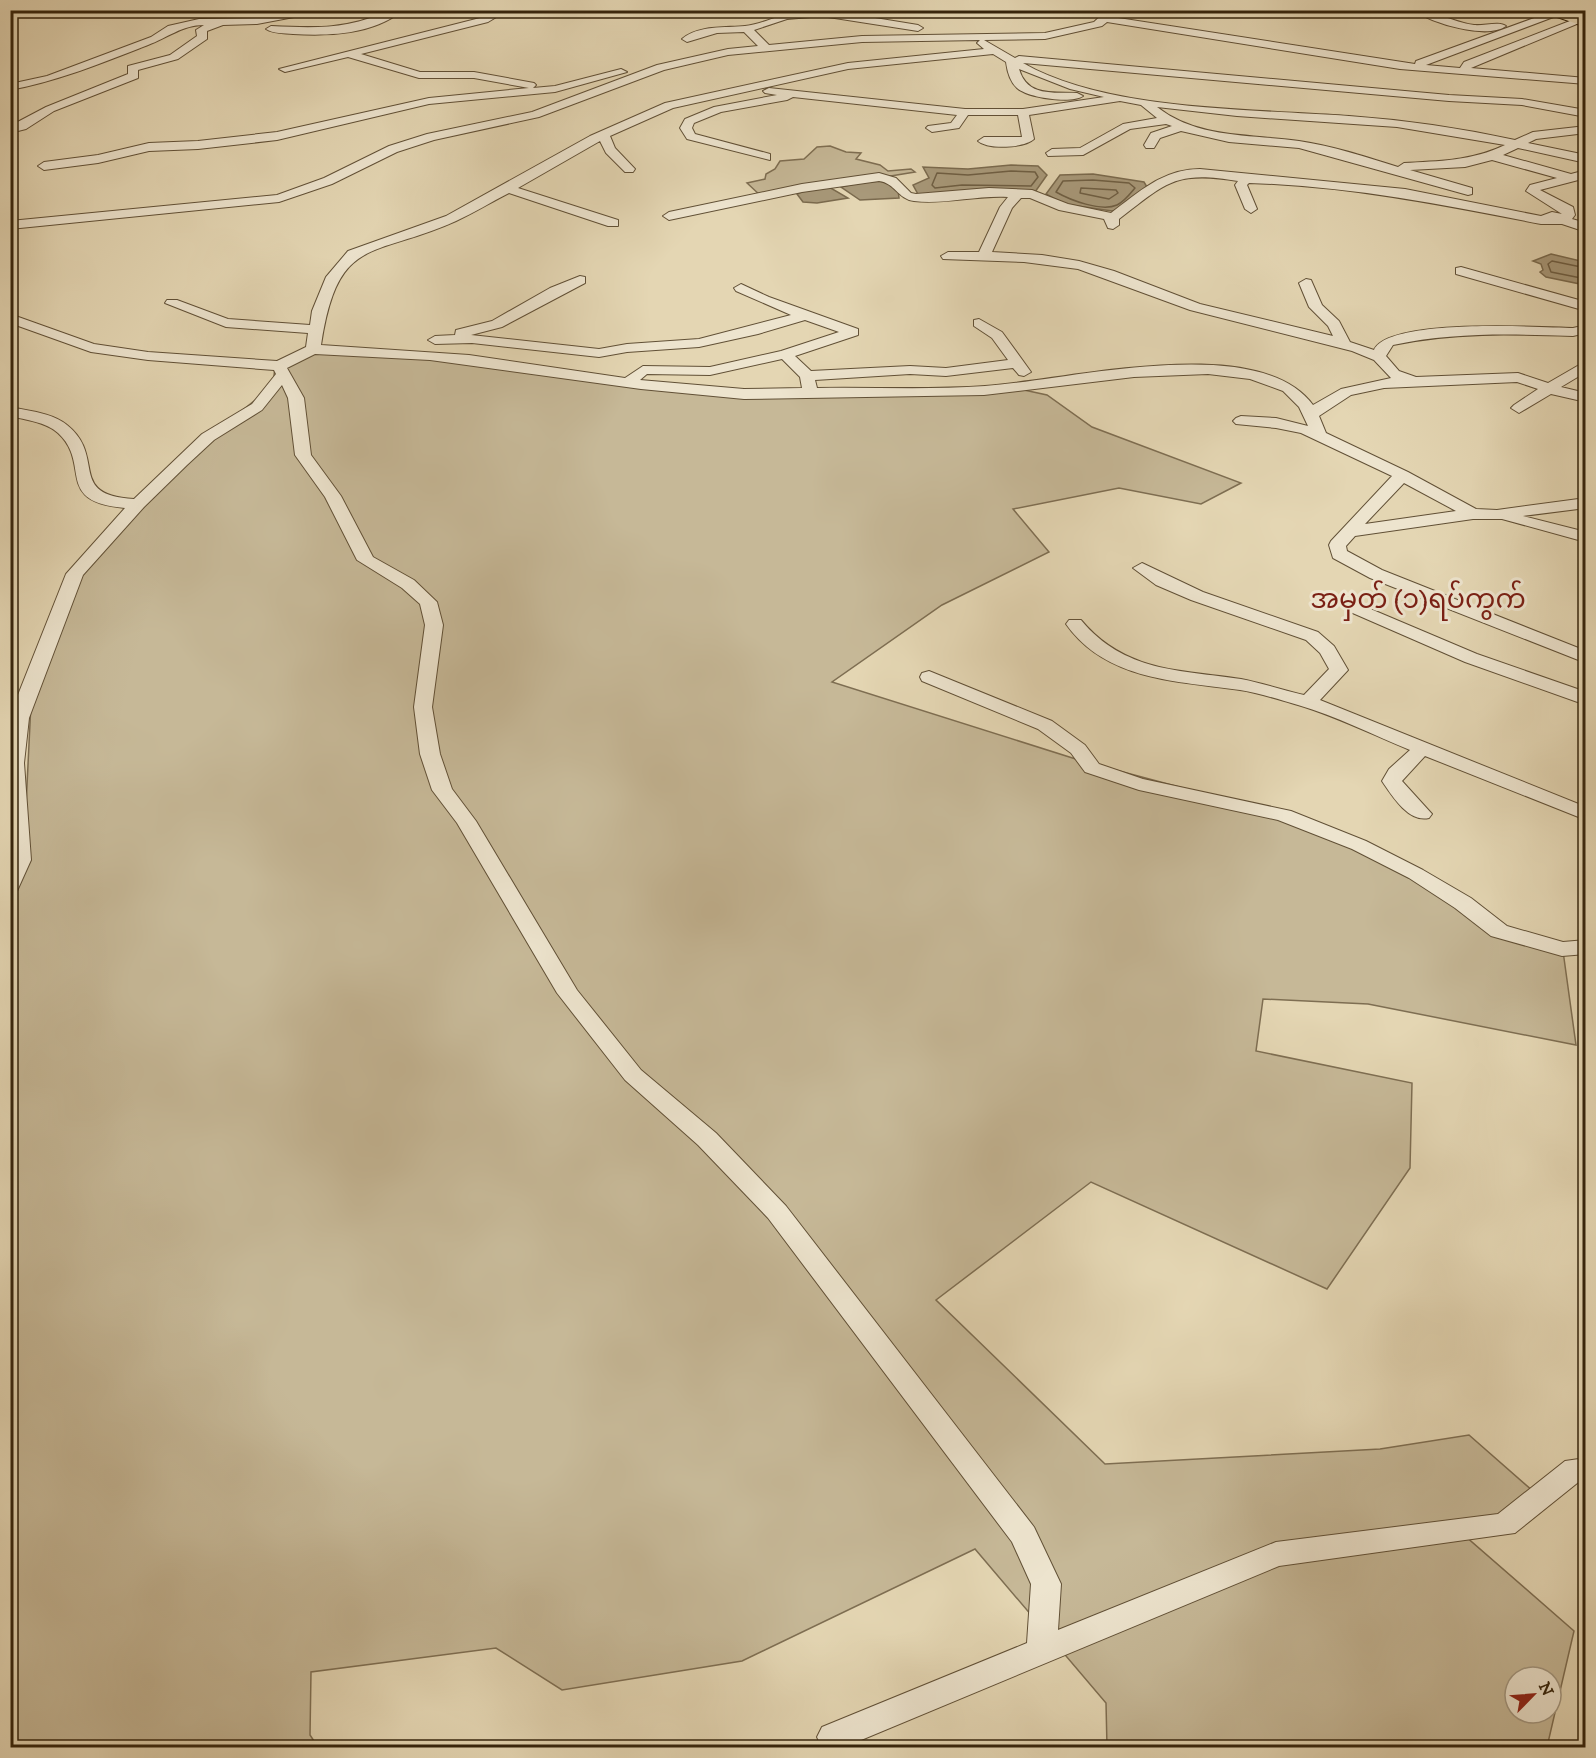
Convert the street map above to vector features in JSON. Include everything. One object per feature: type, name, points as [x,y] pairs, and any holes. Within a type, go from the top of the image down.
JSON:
[{"type":"highway","points":[[1550,14],[1577,23]]},
{"type":"street","points":[[10,87],[50,79],[155,39],[172,28],[257,21],[326,10]]},
{"type":"street","points":[[10,130],[22,127],[50,109],[134,76],[132,68],[174,57],[203,37],[201,30],[216,24],[333,32],[371,25],[398,10]]},
{"type":"street","points":[[285,69],[484,20],[503,10]]},
{"type":"street","points":[[803,10],[969,37],[1002,57],[1052,79],[1128,88],[1288,99],[1329,118],[1390,170],[1481,194],[1586,228]]},
{"type":"street","points":[[868,20],[884,10]]},
{"type":"street","points":[[1418,10],[1478,29],[1492,29],[1550,14]]},
{"type":"street","points":[[687,39],[705,32],[732,28],[747,29],[786,16],[834,15]]},
{"type":"street","points":[[44,166],[98,159],[149,147],[198,145],[277,136],[429,101],[555,89],[591,78],[661,67],[728,52],[862,39],[1062,34],[1098,24],[1110,15],[1316,54],[1409,66],[1586,81]]},
{"type":"street","points":[[1409,66],[1525,20]]},
{"type":"street","points":[[1464,70],[1468,64],[1577,23]]},
{"type":"street","points":[[747,29],[765,47]]},
{"type":"street","points":[[348,53],[411,73],[474,75],[555,89]]},
{"type":"street","points":[[313,349],[315,330],[333,277],[353,254],[381,242],[451,219],[603,135],[669,105],[848,66],[946,61],[978,53],[1002,57],[1128,88],[1167,120],[1181,126],[1245,141],[1329,118],[1522,102],[1586,114]]},
{"type":"street","points":[[1002,57],[1017,73],[1018,83],[1022,87],[1039,92],[1128,88]]},
{"type":"street","points":[[10,225],[250,203],[279,198],[328,181],[393,149],[431,137],[535,115],[661,67]]},
{"type":"street","points":[[776,69],[804,67],[821,73]]},
{"type":"street","points":[[740,77],[765,84]]},
{"type":"street","points":[[697,99],[768,91],[965,112],[1023,112],[1128,88]]},
{"type":"street","points":[[766,157],[691,136],[686,128],[689,121],[702,114],[806,94]]},
{"type":"street","points":[[752,116],[776,104],[776,99]]},
{"type":"street","points":[[1146,104],[1288,99],[1329,118],[1431,128],[1586,159]]},
{"type":"street","points":[[932,128],[955,126],[965,112]]},
{"type":"street","points":[[984,141],[1021,142],[1028,139],[1023,112]]},
{"type":"street","points":[[1052,153],[1083,151],[1127,126],[1167,120]]},
{"type":"street","points":[[1150,145],[1155,136],[1181,126]]},
{"type":"street","points":[[1323,183],[1390,170],[1465,163],[1492,156],[1533,136],[1579,130],[1586,135]]},
{"type":"street","points":[[603,135],[610,150],[629,169]]},
{"type":"street","points":[[1492,156],[1572,178]]},
{"type":"street","points":[[669,216],[802,188],[879,177],[888,178],[900,187],[906,196],[916,198],[989,192],[1032,194],[1112,222],[1157,185],[1174,176],[1198,173],[1323,183],[1456,201],[1541,220],[1561,220],[1569,215],[1568,210],[1532,191],[1534,188],[1586,174]]},
{"type":"street","points":[[1246,178],[1241,185],[1251,209]]},
{"type":"street","points":[[506,188],[613,223]]},
{"type":"street","points":[[984,256],[1006,207],[1018,194]]},
{"type":"street","points":[[948,256],[984,256],[1071,263],[1100,271],[1193,306],[1344,343],[1380,357],[1394,374],[1414,382]]},
{"type":"street","points":[[1461,271],[1586,307]]},
{"type":"street","points":[[376,354],[497,324],[555,291],[580,280]]},
{"type":"street","points":[[1306,283],[1316,307],[1334,324],[1344,343]]},
{"type":"street","points":[[628,383],[643,370],[710,371],[784,354],[853,334],[851,331],[805,315],[741,288]]},
{"type":"street","points":[[172,303],[226,323],[294,326],[315,330]]},
{"type":"street","points":[[435,339],[472,339],[599,353],[627,348],[699,343],[753,331],[805,315]]},
{"type":"street","points":[[10,318],[91,348],[281,370]]},
{"type":"street","points":[[979,322],[997,335],[1016,363],[1036,386]]},
{"type":"street","points":[[1380,357],[1382,347],[1388,342],[1450,330],[1471,328],[1573,332],[1586,329]]},
{"type":"street","points":[[10,887],[21,860],[14,763],[19,718],[75,574],[138,504],[208,437],[257,407],[281,370],[313,349],[466,359],[628,383],[744,394],[917,393],[1036,386],[1110,373],[1164,368],[1234,372],[1284,383],[1312,412],[1318,434]]},
{"type":"street","points":[[784,354],[807,376],[810,392]]},
{"type":"street","points":[[807,376],[910,370],[946,372],[1016,363]]},
{"type":"street","points":[[1312,412],[1324,402],[1350,390],[1371,384],[1518,377],[1586,365]]},
{"type":"street","points":[[1519,408],[1586,365]]},
{"type":"street","points":[[281,370],[296,398],[303,455],[333,496],[366,560],[408,584],[428,602],[434,625],[423,707],[430,754],[442,790],[466,821],[568,993],[633,1075],[707,1139],[777,1212],[1024,1535],[1046,1584],[1042,1650]]},
{"type":"street","points":[[1518,377],[1584,399]]},
{"type":"street","points":[[10,411],[60,426],[69,434],[76,443],[87,489],[93,495],[116,502],[138,504]]},
{"type":"street","points":[[1240,421],[1276,423],[1318,434],[1402,475],[1473,514]]},
{"type":"street","points":[[1402,475],[1353,531],[1337,544],[1339,554],[1376,574],[1586,658]]},
{"type":"street","points":[[1497,516],[1586,503]]},
{"type":"street","points":[[1353,531],[1473,514],[1497,516],[1584,536],[1581,522],[1565,505]]},
{"type":"street","points":[[1142,568],[1162,581],[1197,596],[1312,636],[1328,650],[1339,670],[1308,702]]},
{"type":"street","points":[[1354,607],[1471,658],[1586,699]]},
{"type":"street","points":[[1075,624],[1088,640],[1107,655],[1134,667],[1200,681],[1242,685],[1308,702],[1584,810]]},
{"type":"street","points":[[929,677],[1045,725],[1078,749],[1092,768],[1139,784],[1284,815],[1359,845],[1416,874],[1462,903],[1499,931],[1562,949],[1586,947]]},
{"type":"street","points":[[1422,814],[1403,796],[1392,781],[1396,773],[1423,748]]},
{"type":"street","points":[[833,1737],[1276,1554],[1505,1525],[1575,1468],[1586,1469]]},
{"type":"shaded area","points":[[830,146],[846,152],[861,153],[856,159],[880,165],[888,171],[911,169],[915,172],[762,197],[747,183],[765,179],[766,174],[775,169],[780,161],[804,159],[817,147]]},
{"type":"shaded area","points":[[306,347],[373,352],[682,390],[944,393],[1024,390],[1047,395],[1092,427],[1241,483],[1201,504],[1119,488],[1013,509],[1049,552],[942,605],[832,682],[1082,761],[1254,807],[1421,873],[1502,935],[1563,951],[1576,1045],[1368,1004],[1263,999],[1256,1051],[1412,1083],[1410,1168],[1327,1289],[1091,1182],[936,1300],[1105,1464],[1380,1449],[1469,1435],[1534,1492],[1464,1535],[1574,1631],[1563,1678],[1563,1665],[1503,1665],[1503,1725],[1552,1725],[1547,1747],[1107,1747],[1106,1703],[975,1549],[742,1661],[562,1690],[496,1648],[311,1672],[310,1735],[318,1747],[11,1748],[10,850],[26,806],[33,662],[100,542],[214,433],[273,386],[275,366]]},
{"type":"water","points":[[1011,165],[1038,166],[1047,175],[1035,192],[919,196],[913,185],[929,178],[923,167],[968,169]]},
{"type":"water","points":[[1093,174],[1144,182],[1147,187],[1119,212],[1064,204],[1046,194],[1060,175]]},
{"type":"water","points":[[886,181],[898,190],[899,198],[860,200],[841,187],[863,182]]},
{"type":"water","points":[[813,187],[829,187],[848,198],[817,203],[803,202],[797,194]]},
{"type":"water","points":[[1551,254],[1585,262],[1585,285],[1546,277],[1540,272],[1543,270],[1541,264],[1533,261]]},
{"type":"district","name":"အမှတ် (၁)ရပ်ကွက်","points":[[1418,599]]}]
